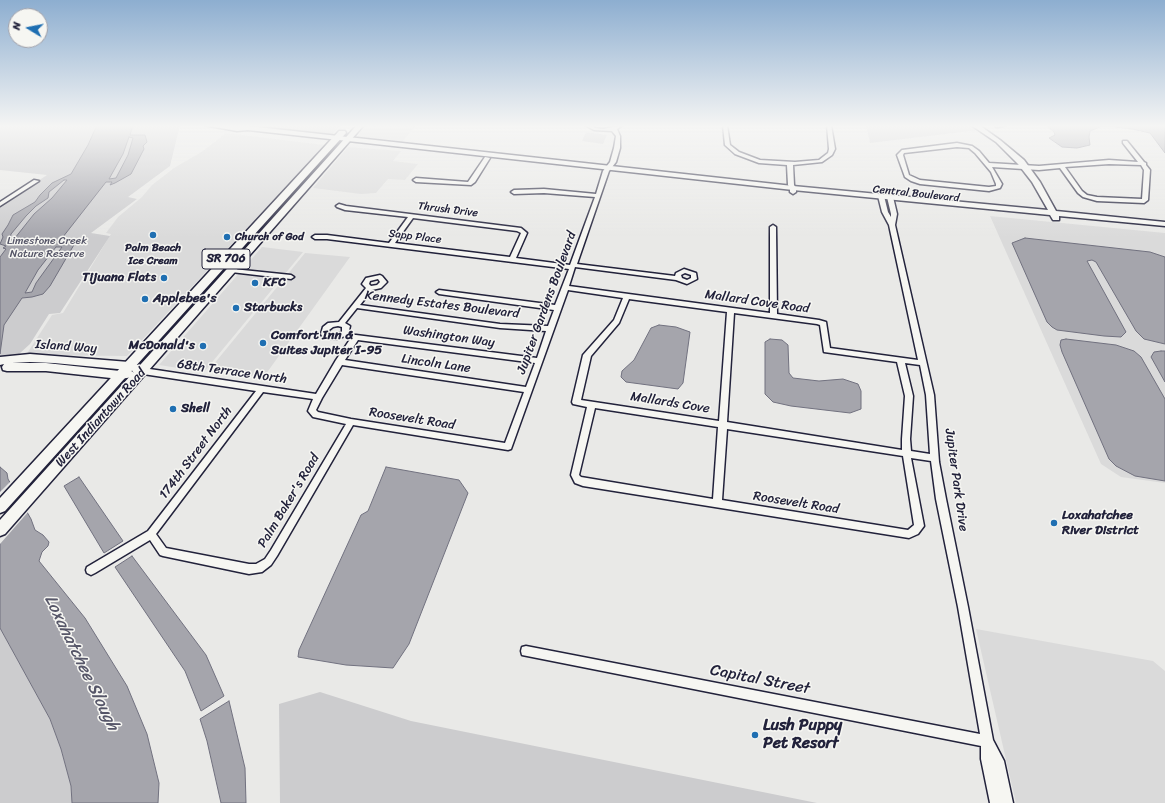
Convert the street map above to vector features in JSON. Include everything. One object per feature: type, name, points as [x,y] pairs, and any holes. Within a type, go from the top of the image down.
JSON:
[{"type":"main road","name":"West Indiantown Road","points":[[0,507],[125,371],[321,162]]},
{"type":"main road","name":"West Indiantown Road","points":[[0,530],[234,269],[323,162]]},
{"type":"street","points":[[416,180],[469,184],[472,182],[484,162]]},
{"type":"street","name":"Central Boulevard","points":[[549,162],[1165,229]]},
{"type":"street","name":"Jupiter Gardens Boulevard","points":[[508,447],[607,169],[613,162]]},
{"type":"street","points":[[775,162],[792,164],[806,162]]},
{"type":"street","points":[[903,162],[907,176],[920,182],[996,188],[999,184],[987,162]]},
{"type":"street","points":[[1021,162],[1036,182],[1054,216]]},
{"type":"street","points":[[989,165],[1026,168],[1062,167],[1105,162]]},
{"type":"street","points":[[1062,167],[1080,192],[1085,196],[1097,199],[1140,203],[1145,200],[1148,174],[1144,164],[1117,162]]},
{"type":"street","points":[[792,164],[796,186],[793,190]]},
{"type":"street","points":[[0,204],[36,181]]},
{"type":"street","points":[[514,192],[544,190],[598,196]]},
{"type":"street","name":"Jupiter Park Drive","points":[[886,199],[894,214],[892,225],[930,395],[935,460],[987,741],[987,759],[996,803]]},
{"type":"street","name":"Thrush Drive","points":[[339,206],[345,208],[519,228],[524,233],[512,259]]},
{"type":"street","points":[[391,244],[412,216]]},
{"type":"street","name":"Central Boulevard","points":[[1054,216],[1165,224]]},
{"type":"street","points":[[773,226],[774,316]]},
{"type":"street","name":"Sapp Place","points":[[315,237],[391,244],[678,278]]},
{"type":"street","points":[[234,269],[293,276],[249,273],[234,269]]},
{"type":"street","points":[[341,324],[370,288]]},
{"type":"street","name":"Mallard Cove Road","points":[[565,288],[819,322],[823,324],[827,350],[922,363]]},
{"type":"street","points":[[439,292],[558,308]]},
{"type":"street","name":"Mallards Cove","points":[[626,296],[617,321],[587,355],[576,402],[723,424],[879,450],[888,454],[907,455],[935,460]]},
{"type":"street","name":"Kennedy Estates Boulevard","points":[[355,306],[500,326],[551,329]]},
{"type":"street","points":[[717,504],[731,310]]},
{"type":"street","name":"Washington Way","points":[[339,362],[356,337],[539,361]]},
{"type":"street","name":"Roosevelt Road","points":[[592,404],[575,475],[578,480],[717,504],[909,534],[915,531],[919,526],[907,455],[906,439],[909,396],[900,360]]},
{"type":"street","points":[[318,397],[339,362]]},
{"type":"street","name":"Lincoln Lane","points":[[339,362],[529,390]]},
{"type":"street","name":"Island Way","points":[[3,364],[143,371]]},
{"type":"street","name":"68th Terrace North","points":[[143,371],[318,397]]},
{"type":"street","name":"174th Street North","points":[[151,534],[262,388]]},
{"type":"street","name":"Roosevelt Road","points":[[318,397],[312,411],[316,415],[508,447]]},
{"type":"street","name":"Palm Baker's Road","points":[[151,534],[163,552],[249,569],[258,569],[268,562],[274,553],[351,422]]},
{"type":"street","points":[[91,570],[151,534]]},
{"type":"street","name":"Capital Street","points":[[526,651],[987,741]]},
{"type":"street","name":"Jupiter Park Drive","points":[[987,741],[998,761],[1007,803]]},
{"type":"shaded area","points":[[183,162],[309,162],[127,356],[26,355],[52,315],[63,313],[111,234],[106,233],[118,217],[142,197],[152,185]]},
{"type":"shaded area","points":[[335,162],[405,162],[418,164],[405,180],[388,179],[376,193],[361,194],[313,188]]},
{"type":"shaded area","points":[[990,216],[1165,233],[1165,483],[1121,477],[1101,464]]},
{"type":"shaded area","points":[[262,247],[303,252],[204,372],[159,365]]},
{"type":"shaded area","points":[[305,253],[350,257],[263,378],[209,370]]},
{"type":"shaded area","points":[[976,629],[1153,661],[1165,671],[1165,803],[1016,803]]},
{"type":"green space","name":"Limestone Creek Nature Reserve","points":[[0,162],[171,162],[170,166],[128,197],[137,199],[91,233],[110,236],[60,313],[49,314],[30,344],[19,354],[0,358],[0,206],[47,175],[0,170]]},
{"type":"green space","points":[[0,628],[50,719],[61,749],[71,786],[72,803],[0,803]]},
{"type":"green space","points":[[320,692],[411,721],[817,803],[280,803],[279,704]]},
{"type":"water","points":[[78,162],[118,162],[109,179],[116,178],[124,162],[137,162],[131,174],[110,185],[112,182],[106,182],[59,242],[75,243],[50,286],[43,294],[22,298],[4,325],[0,354],[0,257],[6,249],[3,248],[6,246],[0,244],[3,237],[2,234],[13,215],[35,202],[52,183],[71,174]],"holes":[[[64,180],[67,180],[52,198],[34,214],[15,238],[10,240],[11,234],[26,216],[36,206],[48,198],[49,192]],[[56,247],[62,247],[36,283],[32,292],[25,293],[38,270]]]},
{"type":"water","points":[[1025,238],[1150,252],[1165,257],[1165,344],[1144,339],[1136,331],[1096,262],[1092,260],[1087,261],[1126,332],[1121,337],[1104,336],[1057,330],[1052,327],[1047,322],[1012,243]]},
{"type":"water","points":[[659,325],[676,327],[690,332],[683,383],[678,389],[626,382],[621,377],[622,371],[634,360],[651,328]]},
{"type":"water","points":[[770,339],[782,340],[788,345],[789,373],[793,378],[819,381],[843,379],[858,384],[861,391],[861,409],[850,413],[791,406],[773,402],[765,394],[765,342]]},
{"type":"water","points":[[1066,339],[1116,345],[1134,351],[1141,357],[1165,399],[1165,481],[1135,476],[1116,466],[1109,459],[1062,352],[1060,345],[1061,340]]},
{"type":"water","points":[[1165,351],[1165,382],[1151,357],[1154,352]]},
{"type":"water","name":"Loxahatchee Slough","points":[[0,467],[7,473],[8,479],[31,519],[35,530],[43,535],[49,542],[48,546],[42,552],[39,561],[85,618],[127,686],[147,734],[159,783],[158,803],[72,803],[71,786],[61,749],[50,719],[0,628]]},
{"type":"water","points":[[386,467],[459,480],[468,493],[409,644],[393,668],[346,665],[298,657],[299,650],[361,515],[368,511]]},
{"type":"water","points":[[79,477],[123,541],[104,553],[64,486]]},
{"type":"water","points":[[132,556],[206,655],[224,696],[201,711],[185,671],[115,567]]},
{"type":"water","points":[[229,701],[245,768],[246,803],[221,803],[207,741],[200,719]]},
{"type":"pier","points":[[11,481],[29,511],[0,544],[0,492]]},
{"type":"place","name":"Palm Beach Ice Cream","points":[[153,235]]},
{"type":"place","name":"Church of God","points":[[227,237]]},
{"type":"place","name":"Tijuana Flats","points":[[164,278]]},
{"type":"place","name":"KFC","points":[[255,283]]},
{"type":"place","name":"Applebee's","points":[[145,299]]},
{"type":"place","name":"Starbucks","points":[[236,308]]},
{"type":"place","name":"Comfort Inn & Suites Jupiter I-95","points":[[263,343]]},
{"type":"place","name":"McDonald's","points":[[203,346]]},
{"type":"place","name":"Shell","points":[[173,409]]},
{"type":"place","name":"Loxahatchee River District","points":[[1054,523]]},
{"type":"place","name":"Lush Puppy Pet Resort","points":[[755,735]]}]
